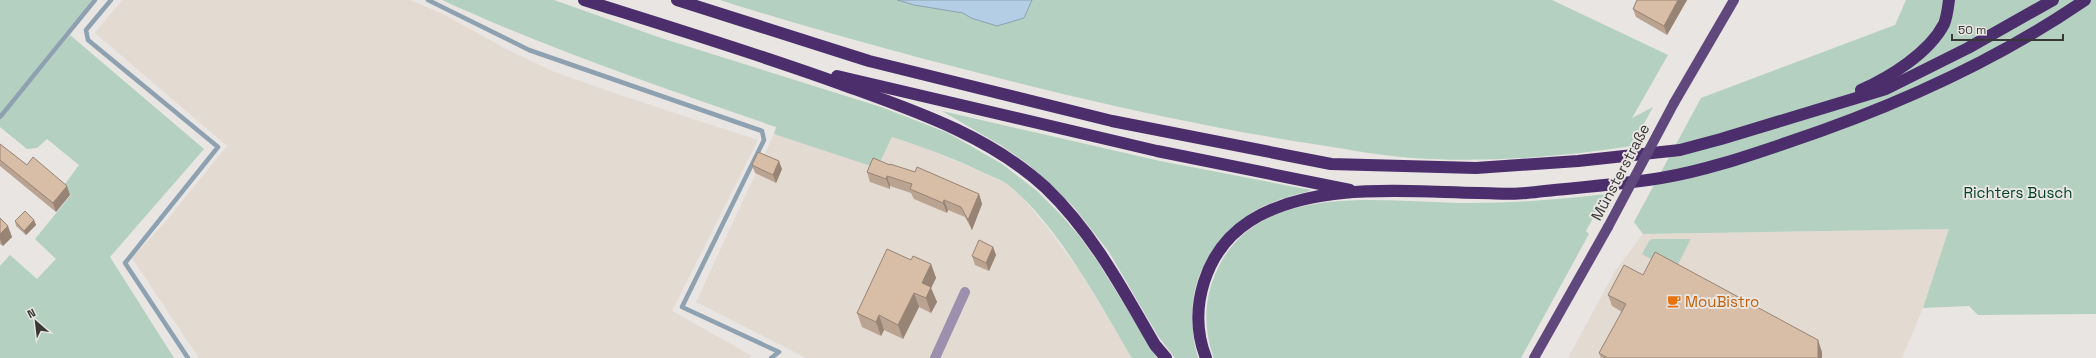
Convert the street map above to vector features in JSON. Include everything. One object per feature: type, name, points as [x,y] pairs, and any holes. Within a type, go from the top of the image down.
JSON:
[{"type":"highway","points":[[584,0],[784,63],[938,120],[992,149],[1046,188],[1087,234],[1106,262],[1155,345],[1166,358]]},
{"type":"highway","points":[[677,0],[869,61],[1112,121],[1331,164],[1476,168],[1578,161],[1680,150],[1801,115],[1886,89],[1968,48],[2053,0]]},
{"type":"highway","points":[[1801,115],[1880,81],[1920,55],[1944,24],[1949,0]]},
{"type":"highway","points":[[1206,358],[1197,324],[1200,295],[1218,252],[1233,235],[1250,221],[1289,203],[1311,198],[1361,192],[1522,194],[1662,178],[1742,158],[1862,116],[1935,85],[2018,42],[2085,0]]},
{"type":"highway","points":[[784,63],[1157,151],[1361,192]]},
{"type":"main road","name":"Münsterstraße","points":[[1534,358],[1608,227],[1674,103],[1734,0]]},
{"type":"street","points":[[935,358],[965,292]]},
{"type":"shaded area","points":[[122,0],[410,0],[443,14],[506,49],[552,71],[758,140],[672,311],[752,356],[749,358],[199,358],[132,258],[167,220],[227,146],[95,33]]},
{"type":"shaded area","points":[[774,134],[877,167],[892,137],[928,149],[1006,183],[1022,197],[1079,270],[1132,358],[806,358],[696,302]]},
{"type":"shaded area","points":[[1950,229],[1923,308],[1902,358],[1568,358],[1615,271],[1643,234]]},
{"type":"green space","points":[[0,0],[92,0],[0,114]]},
{"type":"green space","points":[[442,0],[554,0],[661,38],[881,107],[948,133],[1002,164],[1037,191],[1062,216],[1080,237],[1098,262],[1157,358],[1132,358],[1091,289],[1060,242],[1025,200],[1007,184],[949,157],[892,137],[877,168],[774,134],[776,127],[566,52]]},
{"type":"green space","points":[[720,0],[1552,0],[1668,55],[1632,118],[1653,107],[1632,146],[1522,158],[1467,160],[1413,158],[1366,153],[1255,134],[1191,122],[1063,94],[891,50]]},
{"type":"green space","name":"Richters Busch","points":[[1906,0],[2096,0],[2096,314],[1978,315],[1969,306],[1923,308],[1949,229],[1643,234],[1634,222],[1701,98],[1895,25]]},
{"type":"green space","points":[[70,35],[204,149],[110,257],[174,358],[0,358],[0,266],[10,255],[37,279],[56,259],[35,239],[71,195],[62,188],[79,165],[47,139],[37,148],[27,149],[0,127],[0,120]]},
{"type":"green space","points":[[942,111],[1160,161],[1311,190],[1289,196],[1256,210],[1237,226],[1209,257],[1201,271],[1197,283],[1192,308],[1193,334],[1198,358],[1175,358],[1158,336],[1109,252],[1073,206],[1028,164],[1002,146]]},
{"type":"green space","points":[[1606,194],[1586,231],[1589,234],[1521,358],[1214,358],[1213,356],[1206,323],[1206,312],[1213,279],[1218,268],[1238,239],[1265,220],[1297,208],[1332,202],[1368,200],[1490,203],[1573,198]]},
{"type":"green space","points":[[1652,239],[1691,239],[1674,272],[1642,254],[1649,241]]},
{"type":"water","points":[[897,0],[1032,0],[1024,18],[997,26],[971,18],[963,13],[914,5]]},
{"type":"building","points":[[1637,0],[1678,0],[1664,26],[1633,9]]},
{"type":"building","points":[[0,144],[27,165],[33,157],[67,186],[53,203],[0,160]]},
{"type":"building","points":[[758,152],[779,161],[773,175],[752,165]]},
{"type":"building","points":[[873,158],[890,165],[915,172],[917,167],[979,194],[968,220],[961,207],[944,200],[943,203],[910,189],[912,184],[887,176],[886,179],[867,172]]},
{"type":"building","points":[[25,211],[34,220],[24,231],[15,221]]},
{"type":"building","points":[[0,218],[8,226],[0,234]]},
{"type":"building","points":[[979,240],[993,247],[986,263],[972,256]]},
{"type":"building","points":[[887,249],[911,260],[913,256],[931,264],[922,283],[931,287],[926,298],[914,293],[898,325],[879,315],[876,322],[857,313]]},
{"type":"building","points":[[1655,252],[1818,340],[1818,358],[1608,358],[1599,353],[1626,304],[1608,295],[1624,265],[1643,275]]},
{"type":"waterway","points":[[0,117],[95,0]]},
{"type":"waterway","points":[[111,0],[86,30],[88,40],[218,147],[125,263],[188,358]]},
{"type":"waterway","points":[[428,0],[529,50],[762,131],[764,140],[682,307],[779,352],[771,358]]},
{"type":"place","name":"MouBistro","points":[[1674,301]]}]
